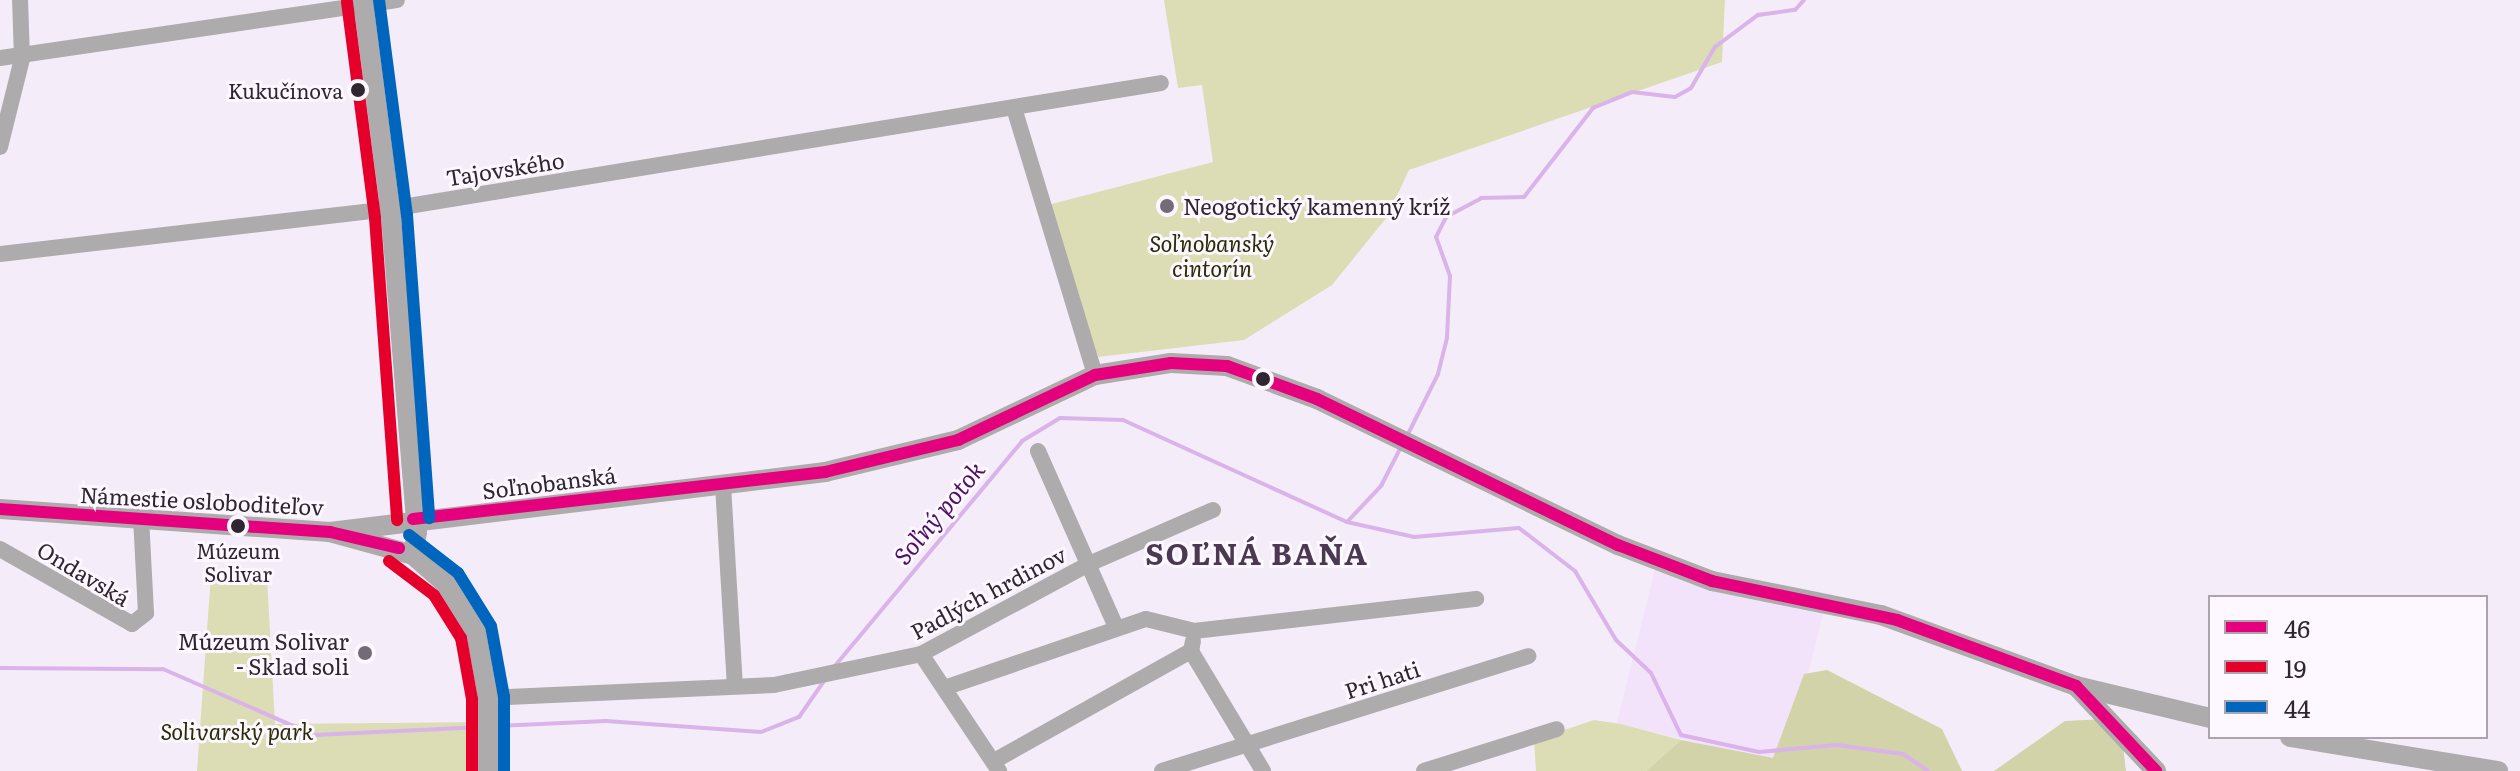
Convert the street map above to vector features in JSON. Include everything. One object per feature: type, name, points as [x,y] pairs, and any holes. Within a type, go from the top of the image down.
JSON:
[{"type":"street","points":[[0,147],[22,59],[20,0]]},
{"type":"street","points":[[0,58],[22,59],[362,3],[397,0]]},
{"type":"street","points":[[362,3],[390,209],[413,519],[406,552],[464,607],[488,706],[489,763]]},
{"type":"street","name":"Tajovského","points":[[0,254],[390,209],[1161,83]]},
{"type":"street","points":[[1014,108],[1095,375]]},
{"type":"street","name":"Soľnobanská","points":[[330,532],[413,519],[825,472],[958,440],[1095,375],[1171,363],[1245,370],[1618,545],[1712,581],[1881,615],[2076,686],[2208,718]]},
{"type":"street","points":[[1038,451],[1091,563],[1115,625]]},
{"type":"street","points":[[723,485],[735,686]]},
{"type":"street","name":"Námestie osloboditeľov","points":[[0,509],[330,532],[406,552]]},
{"type":"street","name":"Padlých hrdinov","points":[[488,706],[822,676],[921,654],[1091,563],[1213,510]]},
{"type":"street","name":"Ondavská","points":[[0,549],[125,624],[146,613],[141,519]]},
{"type":"street","points":[[947,687],[1115,625],[1146,619],[1194,631],[1476,599]]},
{"type":"street","points":[[1194,631],[1191,651],[1263,771]]},
{"type":"street","points":[[921,654],[947,687],[996,766],[1191,651]]},
{"type":"street","name":"Pri hati","points":[[1162,771],[1528,656]]},
{"type":"street","points":[[2076,686],[2156,771]]},
{"type":"street","points":[[1424,771],[1557,729]]},
{"type":"street","points":[[2302,739],[2498,771]]},
{"type":"shaded area","points":[[1658,557],[1827,599],[1785,765],[1617,723]]},
{"type":"green space","name":"Soľnobanský cintorín","points":[[1164,0],[1725,0],[1722,62],[1409,170],[1387,217],[1332,285],[1244,340],[1098,357],[1048,205],[1213,162],[1202,85],[1178,88]]},
{"type":"green space","name":"Solivarský park","points":[[211,574],[267,577],[275,724],[493,722],[497,771],[197,771]]},
{"type":"green space","points":[[1827,670],[1942,729],[1962,771],[1646,771],[1681,740],[1773,758],[1804,674]]},
{"type":"green space","points":[[2105,719],[2122,738],[2126,771],[1994,771],[2065,721]]},
{"type":"green space","points":[[1594,720],[1681,740],[1646,771],[1536,771],[1534,740]]},
{"type":"waterway","points":[[1407,436],[1438,374],[1447,337],[1450,276],[1436,237],[1446,217],[1481,198],[1524,197],[1593,108],[1632,92],[1675,97],[1691,88],[1715,47],[1758,15],[1795,10],[1804,0]]},
{"type":"waterway","name":"Soľný potok","points":[[834,667],[1022,441],[1060,418],[1123,420],[1347,522],[1414,537],[1519,528],[1575,571],[1616,640],[1651,673],[1681,735],[1759,752],[1837,745],[1903,754],[1928,771]]},
{"type":"waterway","points":[[1347,522],[1381,486],[1401,447]]},
{"type":"waterway","name":"Soľný potok","points":[[0,668],[163,669],[314,735],[483,727]]},
{"type":"waterway","name":"Soľný potok","points":[[495,726],[606,721],[761,732],[799,717],[824,681]]},
{"type":"transit line","name":"44","points":[[379,0],[407,215],[429,518]]},
{"type":"transit line","name":"19","points":[[347,2],[375,218],[397,520]]},
{"type":"transit line","name":"46","points":[[413,519],[825,472],[958,440],[1095,375],[1171,363],[1227,366],[1317,399],[1618,545],[1712,581],[1897,620],[2076,686],[2156,771]]},
{"type":"transit line","name":"46","points":[[0,509],[330,532],[399,548]]},
{"type":"transit line","name":"44","points":[[409,535],[458,573],[491,626],[504,697],[504,771]]},
{"type":"transit line","name":"19","points":[[389,561],[434,595],[461,638],[472,699],[472,771]]},
{"type":"place","name":"Kukučínova","points":[[358,90]]},
{"type":"place","name":"Neogotický kamenný kríž","points":[[1167,206]]},
{"type":"place","name":"Múzeum Solivar","points":[[238,526]]},
{"type":"place","name":"Múzeum Solivar - Sklad soli","points":[[365,653]]},
{"type":"district","name":"SOĽNÁ BAŇA","points":[[1257,552]]}]
